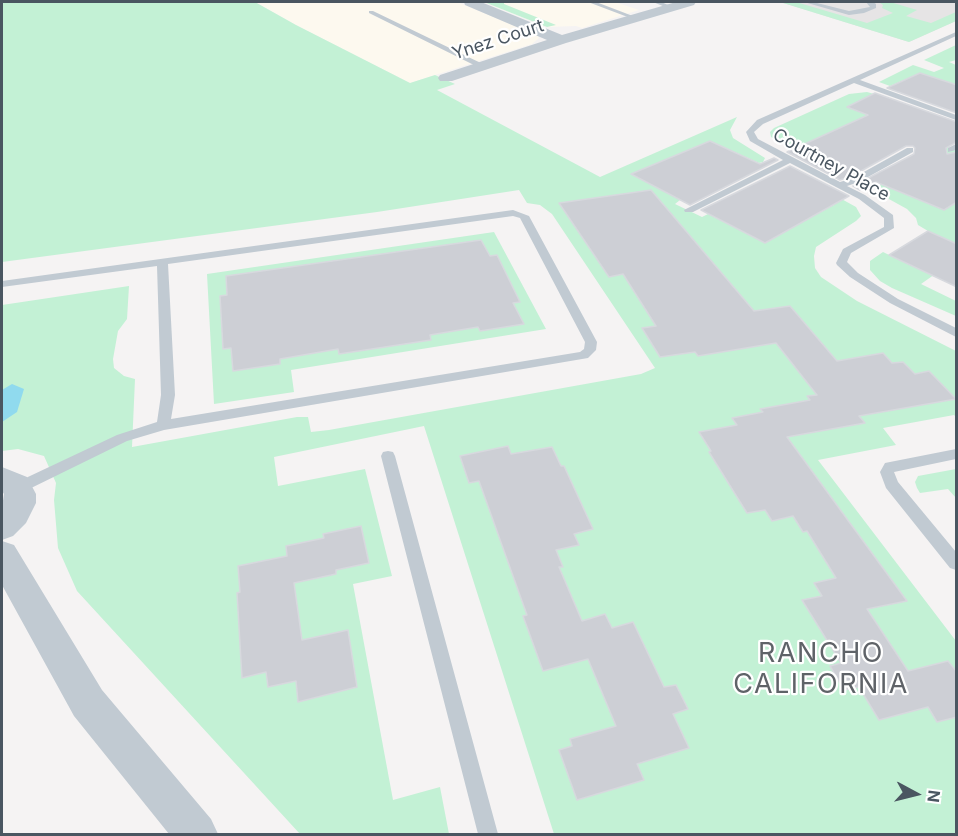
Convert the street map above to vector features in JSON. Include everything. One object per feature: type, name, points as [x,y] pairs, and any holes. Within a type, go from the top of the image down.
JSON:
[{"type":"street","name":"Ynez Court","points":[[470,2],[561,40]]},
{"type":"street","name":"Ynez Court","points":[[446,78],[635,18],[663,4],[689,2]]},
{"type":"street","points":[[2,527],[15,514],[20,503],[10,483]]},
{"type":"street","points":[[2,555],[88,703],[196,834]]},
{"type":"lane","points":[[591,2],[635,18]]},
{"type":"lane","points":[[807,2],[849,13],[873,8],[873,4],[868,2]]},
{"type":"lane","points":[[371,12],[483,66]]},
{"type":"lane","name":"Courtney Place","points":[[955,36],[760,122],[750,132],[754,141],[879,208],[889,217],[889,228],[847,251],[841,263],[854,275],[894,301],[957,333]]},
{"type":"lane","points":[[853,80],[957,118]]},
{"type":"lane","points":[[839,186],[856,180],[910,150]]},
{"type":"lane","points":[[689,210],[790,160]]},
{"type":"lane","points":[[2,284],[513,213],[524,216],[591,342],[590,350],[584,355],[163,425],[122,438],[10,483]]},
{"type":"lane","points":[[162,262],[168,395],[163,425]]},
{"type":"lane","points":[[957,454],[890,467],[887,472],[891,484],[957,563]]},
{"type":"lane","points":[[388,456],[488,834]]},
{"type":"shaded area","points":[[255,2],[457,2],[537,35],[539,38],[532,44],[410,83]]},
{"type":"shaded area","points":[[484,2],[615,2],[639,10],[582,28],[576,26],[547,27]]},
{"type":"shaded area","points":[[780,2],[956,2],[956,21],[909,42]]},
{"type":"green space","points":[[2,2],[255,2],[410,83],[435,75],[455,84],[437,90],[600,177],[737,117],[730,130],[733,138],[765,158],[763,162],[759,163],[710,141],[656,169],[650,166],[632,174],[680,200],[675,204],[702,217],[708,214],[765,243],[785,232],[810,211],[817,214],[834,205],[800,176],[856,207],[861,216],[856,221],[816,247],[815,268],[821,277],[857,301],[956,351],[956,417],[954,415],[883,428],[896,445],[818,460],[956,641],[956,834],[554,834],[424,426],[274,457],[278,486],[365,469],[392,576],[353,584],[393,800],[440,787],[449,834],[300,834],[77,591],[58,548],[54,500],[56,483],[44,456],[18,449],[2,451],[2,305],[129,286],[127,319],[118,331],[113,359],[114,368],[124,376],[135,379],[132,447],[297,417],[308,417],[311,432],[329,430],[641,374],[655,368],[552,214],[540,205],[527,203],[519,190],[377,212],[2,262]]},
{"type":"green space","points":[[484,2],[504,2],[504,4],[556,25],[547,27]]},
{"type":"green space","points":[[780,2],[796,2],[867,23],[893,13],[882,8],[883,5],[879,2],[890,2],[917,10],[906,16],[931,23],[956,12],[956,21],[909,42]]},
{"type":"green space","points":[[956,45],[956,60],[949,62],[956,65],[956,88],[920,73],[890,86],[879,82],[913,65],[934,72],[944,68],[924,60]]},
{"type":"green space","points":[[867,92],[874,94],[847,107],[923,135],[956,151],[956,159],[854,122],[834,172],[771,137],[770,132],[774,128],[849,94]]},
{"type":"green space","points":[[881,184],[944,210],[956,202],[956,269],[938,272],[921,284],[956,301],[956,316],[892,288],[880,281],[870,270],[870,261],[883,252],[910,265],[928,231],[918,225],[916,218],[907,209],[878,193],[875,189]]},
{"type":"green space","points":[[494,232],[546,329],[291,370],[294,392],[214,404],[207,274]]},
{"type":"green space","points":[[956,469],[956,498],[948,489],[920,493],[917,488],[915,482],[918,476]]},
{"type":"water","points":[[12,384],[24,389],[17,412],[2,422],[2,390]]},
{"type":"building","points":[[920,73],[957,85],[957,113],[887,88]]},
{"type":"building","points":[[875,93],[957,122],[957,142],[946,148],[947,154],[957,152],[957,202],[944,210],[876,182],[860,190],[853,186],[914,154],[913,146],[906,146],[852,176],[840,180],[787,152],[868,115],[847,107]]},
{"type":"building","points":[[710,141],[760,164],[774,158],[778,160],[690,205],[631,174]]},
{"type":"building","points":[[790,166],[849,196],[765,243],[701,210]]},
{"type":"building","points":[[651,190],[754,311],[790,306],[837,361],[883,353],[892,363],[903,362],[915,374],[929,371],[956,399],[859,416],[865,423],[787,437],[907,601],[867,609],[908,671],[948,661],[957,672],[957,717],[937,722],[928,707],[879,720],[859,687],[844,690],[830,666],[841,663],[802,600],[822,596],[814,583],[836,578],[807,531],[803,532],[793,516],[772,521],[765,510],[747,513],[699,432],[737,425],[732,418],[763,412],[760,409],[810,400],[807,396],[817,395],[776,343],[698,356],[695,352],[660,357],[642,328],[656,326],[623,274],[609,277],[559,203]]},
{"type":"building","points":[[928,231],[957,244],[957,287],[889,255]]},
{"type":"building","points":[[481,240],[490,256],[497,255],[520,302],[513,303],[524,324],[480,331],[478,327],[430,335],[431,340],[339,354],[338,349],[280,359],[280,364],[233,371],[231,348],[223,349],[220,296],[227,295],[226,276]]},
{"type":"building","points":[[508,446],[511,454],[552,447],[561,466],[564,466],[593,529],[574,534],[579,545],[556,550],[563,567],[559,567],[582,621],[605,614],[612,628],[633,622],[664,687],[676,685],[688,709],[673,714],[689,748],[637,764],[644,780],[577,800],[559,750],[572,746],[570,739],[616,726],[588,659],[543,671],[523,616],[527,615],[479,481],[469,483],[460,456]]},
{"type":"building","points":[[361,526],[369,563],[336,570],[336,574],[294,583],[302,640],[348,630],[357,687],[298,702],[296,681],[268,687],[266,672],[242,678],[237,593],[240,592],[238,566],[287,556],[286,546],[324,538],[323,534]]},
{"type":"district","name":"RANCHO CALIFORNIA","points":[[821,670]]}]
